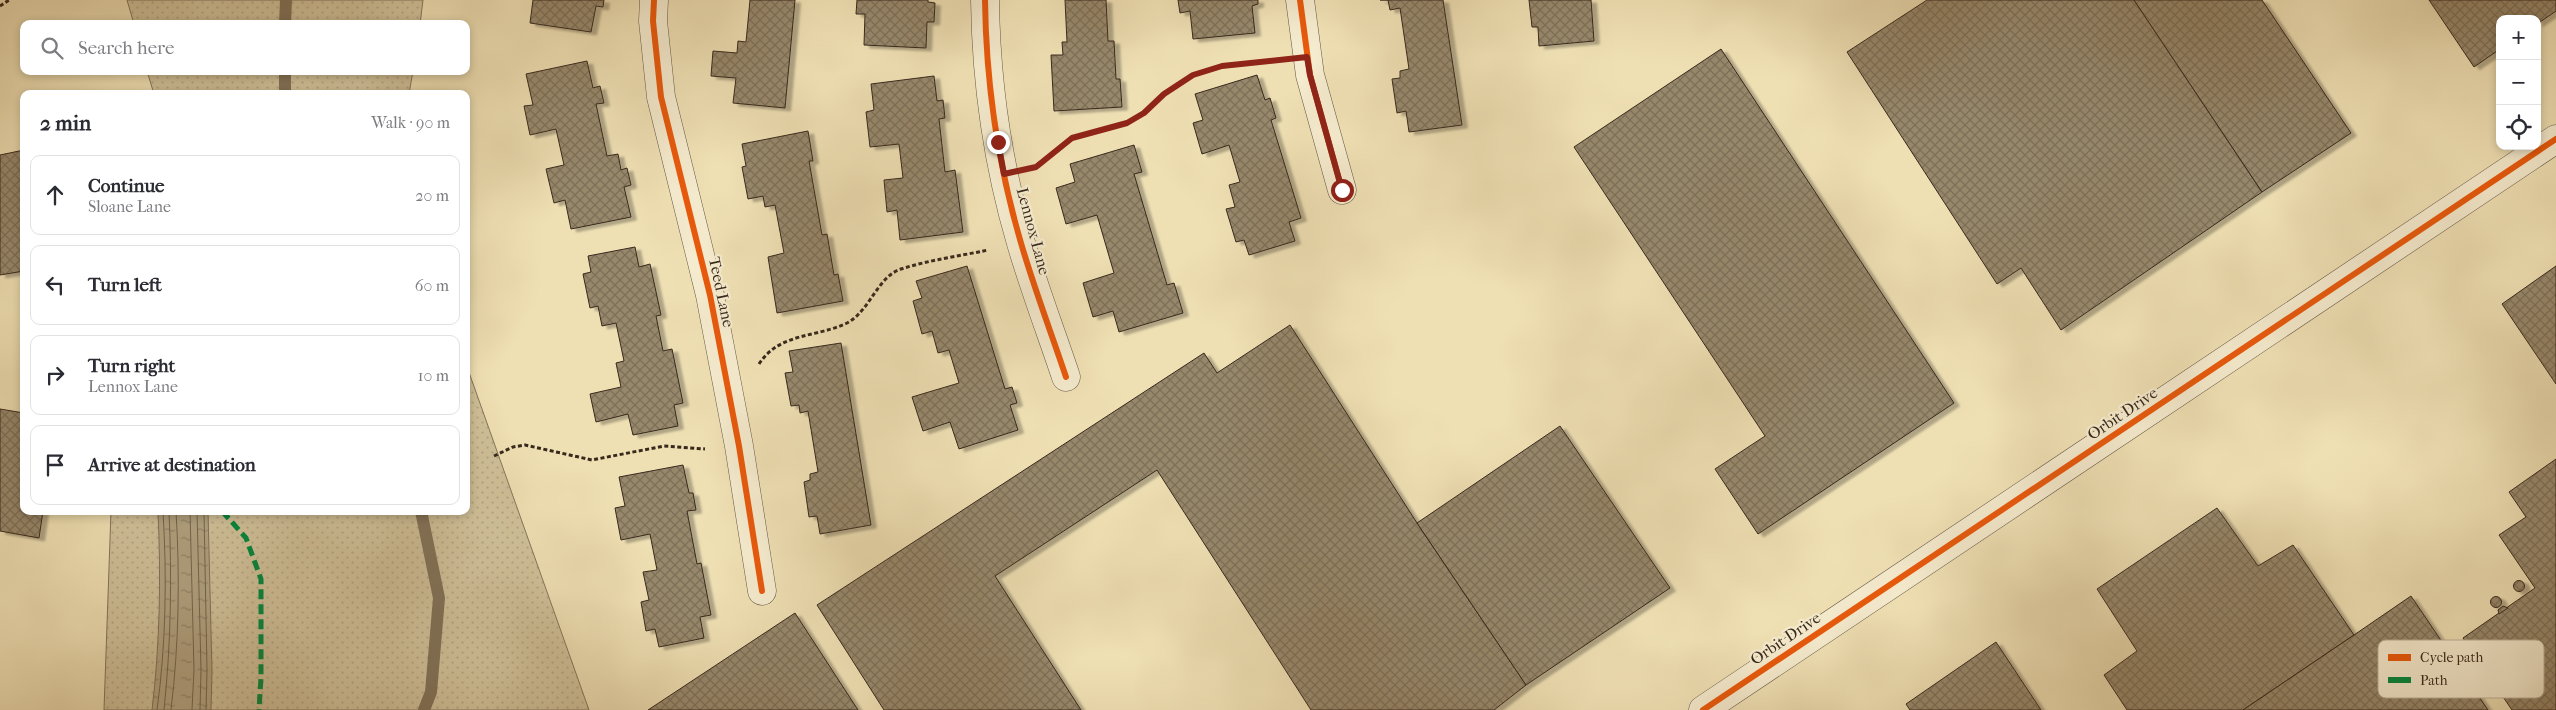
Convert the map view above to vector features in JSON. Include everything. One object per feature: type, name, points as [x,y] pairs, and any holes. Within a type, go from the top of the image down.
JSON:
[{"type":"street","name":"Teed Lane","points":[[654,0],[653,21],[661,97],[710,295],[739,446],[762,591]]},
{"type":"street","name":"Lennox Lane","points":[[985,0],[986,49],[1004,174],[1020,243],[1066,377]]},
{"type":"street","points":[[1300,0],[1310,75],[1342,190]]},
{"type":"street","name":"Orbit Drive","points":[[1703,710],[2556,139]]},
{"type":"path","points":[[0,6],[9,0]]},
{"type":"path","points":[[1004,174],[1036,167],[1072,138],[1127,123],[1144,113],[1164,94],[1193,75],[1222,66],[1307,57]]},
{"type":"path","points":[[727,386],[745,378],[777,344],[848,322],[864,309],[885,281],[900,269],[1020,243]]},
{"type":"path","points":[[494,456],[513,446],[525,445],[592,460],[604,460],[664,446],[680,445],[713,450],[739,446]]},
{"type":"shaded area","points":[[127,0],[423,0],[420,20],[133,20]]},
{"type":"shaded area","points":[[148,75],[412,75],[410,90],[153,90]]},
{"type":"shaded area","points":[[470,375],[589,710],[104,710],[111,515],[470,515]]},
{"type":"water","points":[[158,515],[208,515],[212,671],[211,710],[152,710],[157,660]]},
{"type":"building","points":[[533,0],[604,0],[603,7],[596,6],[591,32],[530,23]]},
{"type":"building","points":[[750,0],[795,0],[785,108],[733,103],[736,78],[711,76],[713,51],[737,53],[738,41],[746,42]]},
{"type":"building","points":[[857,0],[928,0],[928,2],[935,3],[934,22],[927,22],[926,48],[864,45],[865,14],[856,14]]},
{"type":"building","points":[[1065,0],[1106,0],[1108,41],[1114,41],[1116,79],[1120,79],[1122,107],[1054,111],[1051,55],[1063,55],[1062,42],[1067,42]]},
{"type":"building","points":[[1178,0],[1258,0],[1258,4],[1252,6],[1255,33],[1193,39],[1190,11],[1180,13]]},
{"type":"building","points":[[1388,0],[1443,0],[1462,125],[1409,132],[1406,111],[1397,113],[1392,79],[1400,78],[1400,71],[1409,69],[1400,8],[1390,10]]},
{"type":"building","points":[[1529,0],[1591,0],[1594,41],[1539,46],[1538,27],[1532,27]]},
{"type":"building","points":[[1927,0],[2134,0],[2262,192],[2061,330],[2021,268],[1997,284],[1847,52]]},
{"type":"building","points":[[2134,0],[2262,0],[2351,133],[2262,192]]},
{"type":"building","points":[[2429,0],[2556,0],[2556,11],[2541,21],[2541,15],[2496,15],[2496,52],[2474,67]]},
{"type":"building","points":[[1721,49],[1954,403],[1758,534],[1715,469],[1765,436],[1574,147]]},
{"type":"building","points":[[587,61],[593,88],[600,86],[604,103],[596,104],[607,156],[618,154],[621,170],[627,168],[631,185],[624,187],[631,217],[571,229],[565,200],[554,203],[546,169],[564,165],[556,129],[530,135],[524,106],[533,105],[526,74]]},
{"type":"building","points":[[1257,75],[1265,100],[1270,98],[1276,118],[1271,120],[1301,218],[1289,222],[1295,241],[1249,255],[1244,240],[1236,242],[1226,209],[1235,207],[1229,185],[1240,182],[1229,145],[1202,154],[1193,123],[1203,120],[1195,94]]},
{"type":"building","points":[[934,76],[937,101],[943,100],[945,118],[939,119],[945,172],[955,170],[963,232],[900,240],[897,210],[887,212],[884,180],[903,178],[899,144],[870,147],[866,112],[874,110],[871,84]]},
{"type":"building","points":[[808,131],[813,161],[809,161],[822,235],[827,234],[834,275],[838,274],[843,301],[777,313],[768,257],[784,253],[775,205],[765,207],[763,196],[748,199],[742,167],[746,166],[742,144]]},
{"type":"building","points":[[1134,145],[1142,172],[1134,174],[1167,285],[1174,283],[1183,313],[1119,332],[1113,311],[1093,317],[1083,283],[1114,273],[1097,215],[1066,224],[1056,188],[1075,182],[1070,164]]},
{"type":"building","points":[[20,151],[20,272],[0,275],[0,155]]},
{"type":"building","points":[[635,247],[639,267],[650,264],[661,315],[656,316],[663,351],[672,349],[683,403],[674,405],[678,426],[633,435],[628,414],[596,422],[590,394],[621,387],[616,363],[624,361],[616,323],[602,326],[598,306],[590,308],[583,274],[591,272],[588,256]]},
{"type":"building","points":[[967,266],[1005,389],[1012,387],[1017,403],[1010,405],[1018,430],[959,449],[950,422],[923,431],[912,397],[959,383],[949,350],[938,353],[932,331],[922,334],[913,301],[922,298],[916,281]]},
{"type":"building","points":[[2556,266],[2556,384],[2502,304]]},
{"type":"building","points":[[1290,325],[1417,523],[1526,685],[1494,710],[1311,710],[1157,470],[995,576],[1081,710],[884,710],[817,605],[1204,353],[1217,373]]},
{"type":"building","points":[[841,343],[871,525],[820,534],[817,516],[809,517],[804,482],[810,480],[810,474],[818,472],[808,411],[800,413],[799,405],[791,406],[785,373],[793,372],[789,351]]},
{"type":"building","points":[[0,409],[20,412],[20,515],[42,515],[39,538],[0,531]]},
{"type":"building","points":[[1560,426],[1670,588],[1526,685],[1417,523]]},
{"type":"building","points":[[2556,459],[2556,710],[2512,710],[2504,698],[2544,698],[2544,640],[2464,640],[2463,638],[2535,588],[2499,535],[2526,517],[2509,492]]},
{"type":"building","points":[[683,465],[689,493],[693,493],[696,510],[687,511],[697,564],[701,563],[711,615],[700,617],[704,638],[659,647],[655,629],[646,631],[641,602],[649,600],[643,572],[657,570],[650,534],[621,540],[615,508],[625,506],[619,477]]},
{"type":"building","points":[[2217,508],[2258,566],[2293,545],[2354,635],[2243,710],[2127,710],[2104,675],[2137,651],[2097,589]]},
{"type":"building","points":[[2519,580],[2525,586],[2519,592],[2513,586]]},
{"type":"building","points":[[2411,596],[2441,640],[2378,640],[2378,698],[2480,698],[2488,710],[2243,710]]},
{"type":"building","points":[[2496,596],[2502,602],[2496,608],[2490,602]]},
{"type":"building","points":[[2503,606],[2508,608],[2499,614],[2498,610]]},
{"type":"building","points":[[795,613],[858,710],[648,710]]},
{"type":"building","points":[[1996,642],[2041,710],[1910,710],[1906,704]]},
{"type":"waterway","points":[[285,20],[286,0]]},
{"type":"waterway","points":[[285,75],[285,90]]},
{"type":"waterway","points":[[422,515],[439,598],[431,692],[424,710]]},
{"type":"marked path","points":[[226,515],[246,538],[261,579],[261,678],[259,710]]},
{"type":"cycle path","points":[[654,0],[653,21],[661,97],[710,295],[739,446],[762,591]]},
{"type":"cycle path","points":[[985,0],[991,92],[1006,184],[1026,260],[1066,377]]},
{"type":"cycle path","points":[[1300,0],[1310,75],[1342,190]]},
{"type":"cycle path","points":[[1703,710],[2556,139]]},
{"type":"route","points":[[998,142],[1004,174],[1036,167],[1072,138],[1127,123],[1144,113],[1164,94],[1193,75],[1222,66],[1307,57],[1310,75],[1342,190]]}]
